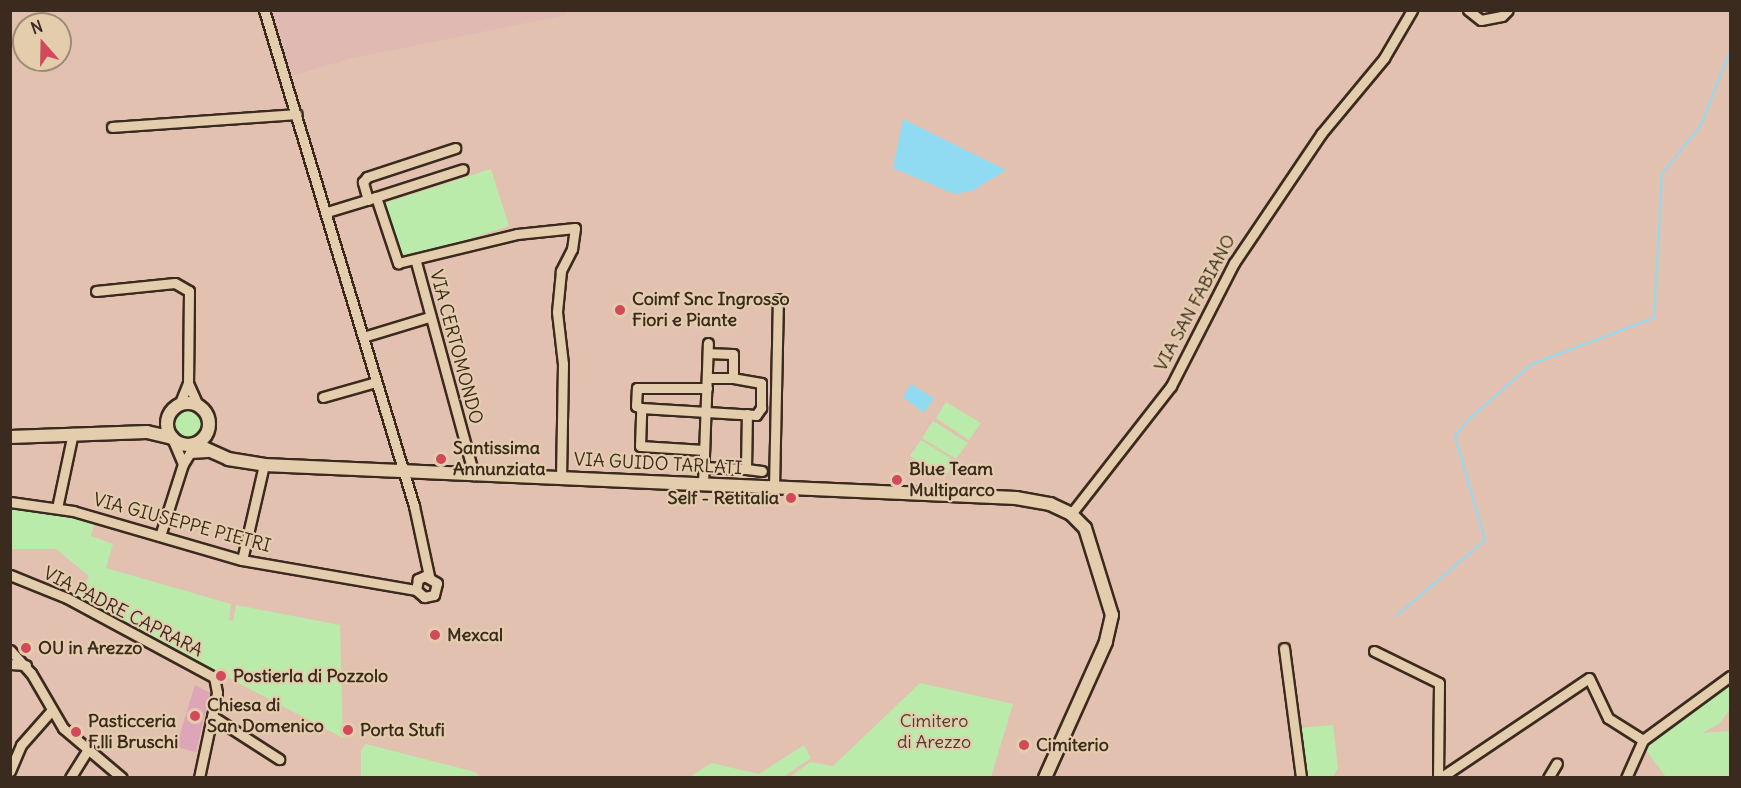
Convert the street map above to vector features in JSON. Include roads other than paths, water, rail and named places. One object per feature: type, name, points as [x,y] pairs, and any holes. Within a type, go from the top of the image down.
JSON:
[{"type":"main road","points":[[147,432],[168,418],[179,405],[198,405],[207,415],[207,433],[215,453]]},
{"type":"main road","points":[[168,418],[172,438]]},
{"type":"main road","points":[[10,437],[147,432],[172,438],[193,448],[207,433]]},
{"type":"main road","name":"VIA GUIDO TARLATI","points":[[193,448],[264,465],[957,496]]},
{"type":"main road","points":[[808,489],[891,487],[957,496],[1016,498],[1050,504],[1071,514],[1085,528],[1112,615],[1106,642],[1045,777]]},
{"type":"main road","points":[[842,491],[891,487]]},
{"type":"street","points":[[264,10],[327,212],[429,576],[418,579],[417,590]]},
{"type":"street","name":"VIA SAN FABIANO","points":[[1071,514],[1171,386],[1233,263],[1321,134],[1384,58],[1412,10]]},
{"type":"street","points":[[1468,10],[1481,20],[1503,16],[1508,10]]},
{"type":"street","points":[[112,127],[297,114]]},
{"type":"street","points":[[455,148],[367,177],[363,182],[398,263],[416,262],[517,234],[575,228],[572,249],[561,271],[557,312],[563,364],[561,477]]},
{"type":"street","points":[[327,212],[463,169]]},
{"type":"street","name":"VIA CERTOMONDO","points":[[416,262],[429,317],[474,475]]},
{"type":"street","points":[[96,291],[175,283],[187,289],[192,300],[188,382],[179,405]]},
{"type":"street","points":[[774,488],[778,299]]},
{"type":"street","points":[[363,337],[429,317]]},
{"type":"street","points":[[703,484],[708,343]]},
{"type":"street","points":[[708,353],[733,354],[733,378]]},
{"type":"street","points":[[733,378],[761,383],[761,408],[756,415],[636,406],[637,388],[707,383],[733,378]]},
{"type":"street","points":[[188,382],[198,405]]},
{"type":"street","points":[[323,397],[376,382]]},
{"type":"street","points":[[641,408],[640,446],[704,450]]},
{"type":"street","points":[[746,470],[747,414]]},
{"type":"street","points":[[57,508],[73,433]]},
{"type":"street","points":[[172,438],[183,464]]},
{"type":"street","points":[[160,536],[183,464],[193,448]]},
{"type":"street","points":[[242,560],[264,465]]},
{"type":"street","points":[[704,467],[762,471]]},
{"type":"street","name":"VIA GIUSEPPE PIETRI","points":[[10,502],[57,508],[242,560],[417,590],[424,597],[434,595],[437,584],[429,576]]},
{"type":"street","name":"VIA PADRE CAPRARA","points":[[10,575],[67,598],[214,676],[217,687],[200,777]]},
{"type":"street","points":[[1284,648],[1301,777]]},
{"type":"street","points":[[11,650],[28,669],[52,710],[87,751],[118,777]]},
{"type":"street","points":[[1374,651],[1439,683],[1439,777]]},
{"type":"street","points":[[11,663],[28,669]]},
{"type":"street","points":[[1626,777],[1643,740],[1731,676]]},
{"type":"street","points":[[1439,777],[1589,678],[1608,718],[1643,740]]},
{"type":"street","points":[[10,771],[21,745],[52,710]]},
{"type":"street","points":[[212,716],[279,759]]},
{"type":"street","points":[[70,777],[87,751]]},
{"type":"street","points":[[1548,777],[1557,763]]},
{"type":"water","points":[[903,119],[1006,170],[972,191],[954,194],[893,168]]},
{"type":"water","points":[[911,384],[934,398],[924,413],[903,397]]},
{"type":"waterway","points":[[1396,616],[1485,540],[1455,436],[1470,418],[1532,364],[1654,318],[1662,174],[1701,125],[1730,51]]},
{"type":"place","name":"Coimf Snc Ingrosso Fiori e Piante","points":[[620,310]]},
{"type":"place","name":"Santissima Annunziata","points":[[441,459]]},
{"type":"place","name":"Blue Team Multiparco","points":[[897,480]]},
{"type":"place","name":"Self - Retitalia","points":[[791,498]]},
{"type":"place","name":"Mexcal","points":[[435,635]]},
{"type":"place","name":"OU in Arezzo","points":[[26,648]]},
{"type":"place","name":"Postierla di Pozzolo","points":[[221,676]]},
{"type":"place","name":"Chiesa di San Domenico","points":[[195,716]]},
{"type":"place","name":"Porta Stufi","points":[[348,730]]},
{"type":"place","name":"Pasticceria F.lli Bruschi","points":[[76,732]]},
{"type":"place","name":"Cimiterio","points":[[1024,745]]},
{"type":"park label","name":"Cimitero di Arezzo","points":[[934,732]]}]
